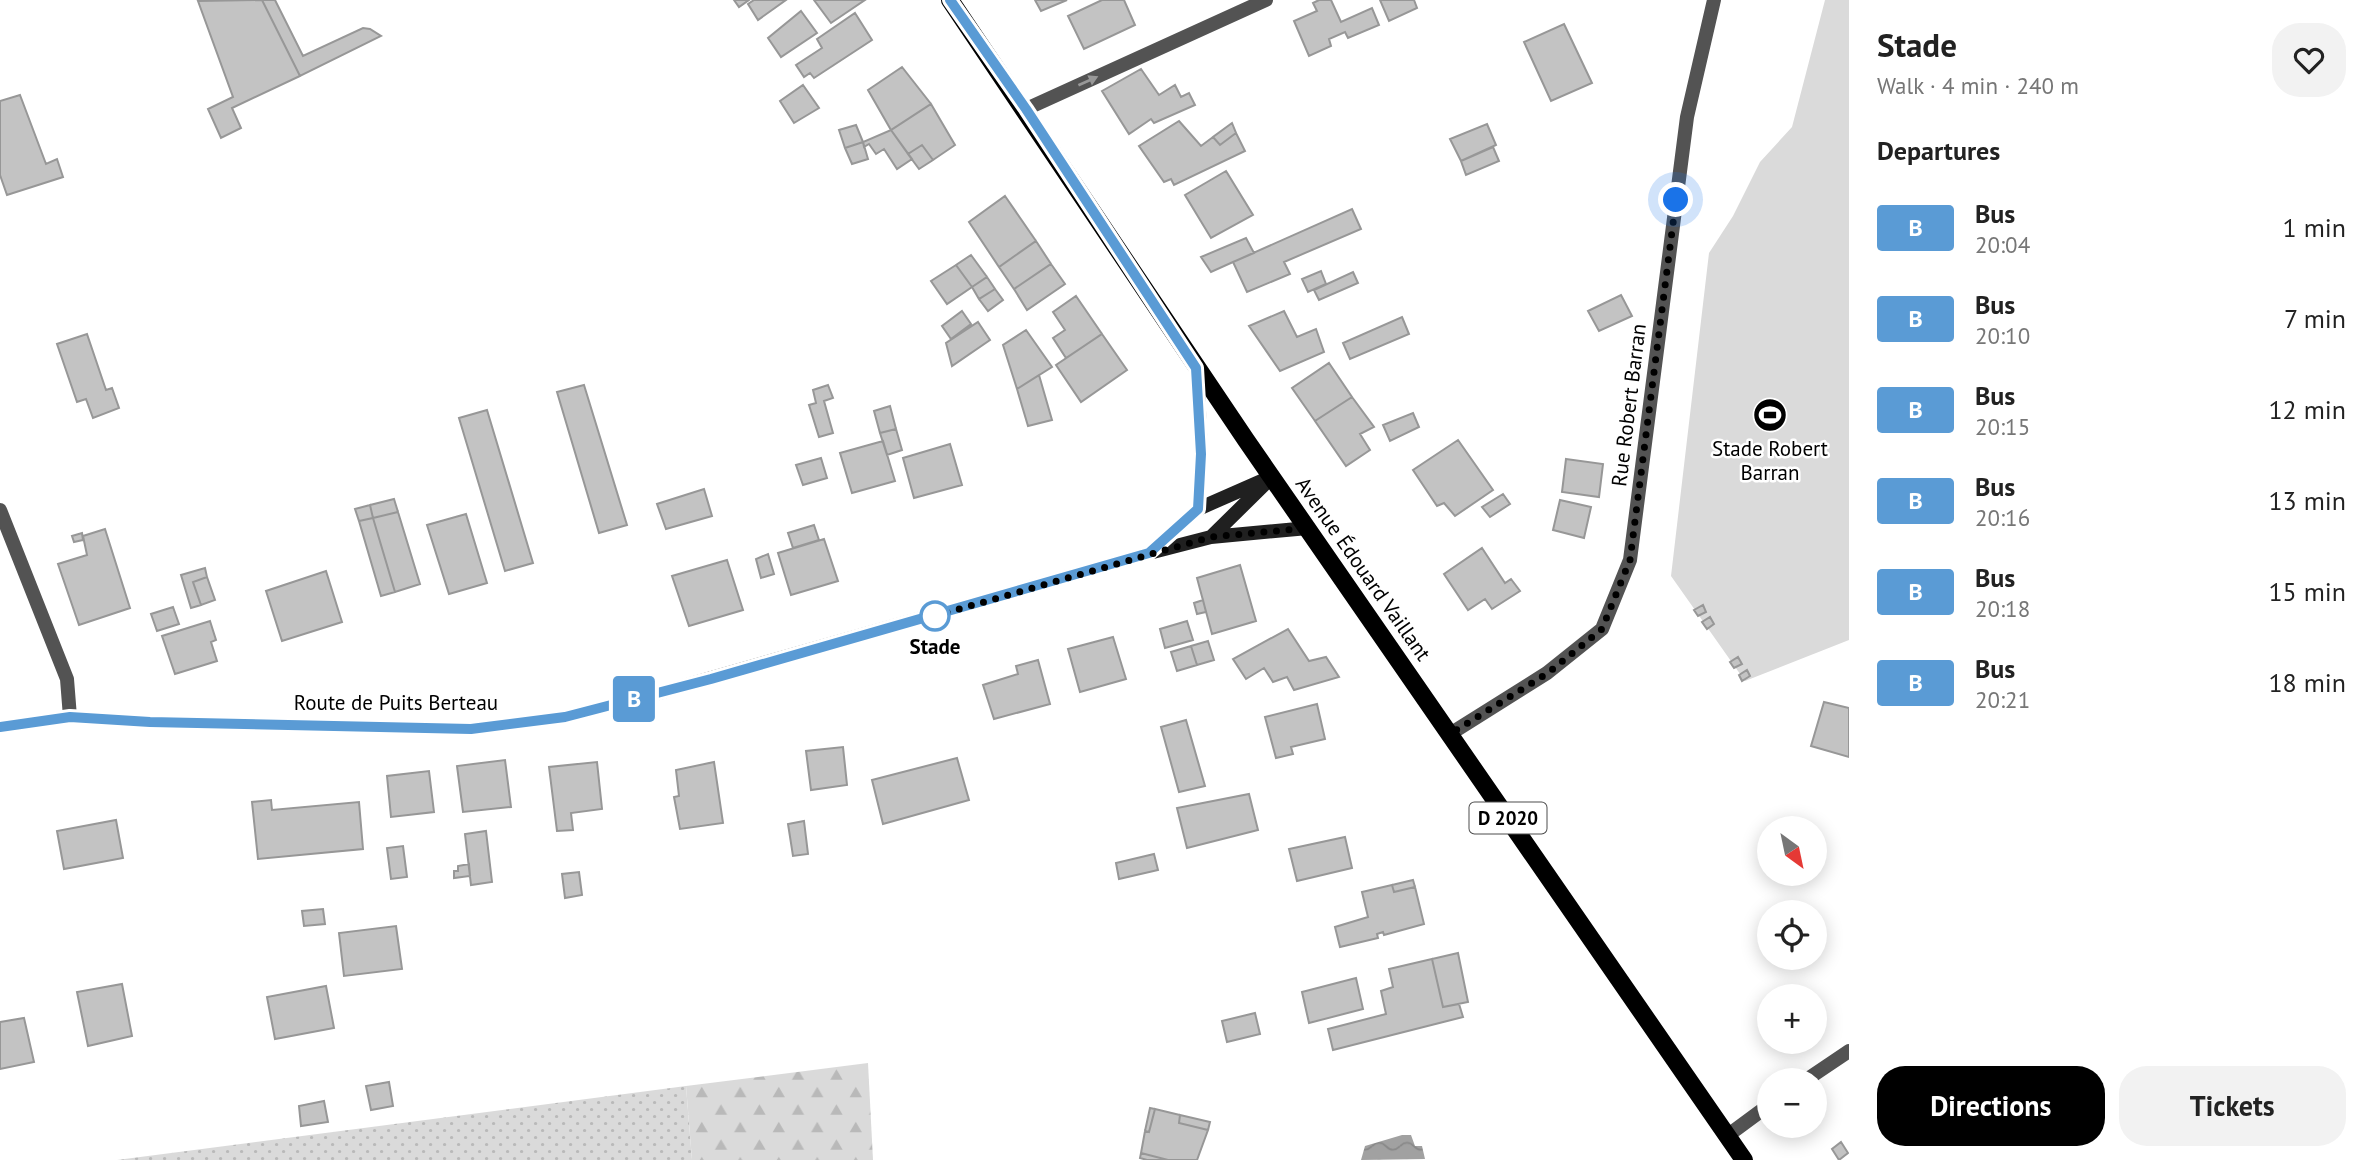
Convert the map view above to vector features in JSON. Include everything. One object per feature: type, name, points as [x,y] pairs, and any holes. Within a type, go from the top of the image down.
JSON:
[{"type":"main road","name":"Avenue Édouard Vaillant","points":[[950,0],[1026,109],[1196,368],[1744,1160]]},
{"type":"street","points":[[1026,109],[1266,0]]},
{"type":"street","name":"Rue Robert Barran","points":[[1450,734],[1548,673],[1602,629],[1630,560],[1687,117],[1714,0]]},
{"type":"street","points":[[1196,368],[1201,454],[1198,509]]},
{"type":"street","points":[[1211,537],[1272,477]]},
{"type":"street","name":"Route de Puits Berteau","points":[[1149,553],[1198,509],[1272,477]]},
{"type":"street","points":[[0,510],[67,679],[70,717]]},
{"type":"street","name":"Route de Puits Berteau","points":[[0,727],[70,717],[150,722],[471,729],[565,717],[1211,537],[1308,528]]},
{"type":"street","points":[[1824,1068],[1849,1051]]},
{"type":"street","points":[[1727,1136],[1757,1114]]},
{"type":"green space","name":"Stade Robert Barran","points":[[1825,0],[1849,0],[1849,640],[1745,681],[1671,576],[1709,253],[1733,216],[1760,162],[1792,127]]},
{"type":"green space","points":[[868,1063],[873,1160],[692,1160],[686,1086]]},
{"type":"green space","points":[[686,1086],[692,1160],[117,1160]]},
{"type":"water","points":[[1411,1135],[1415,1146],[1422,1146],[1425,1159],[1361,1160],[1365,1146]]},
{"type":"building","points":[[262,0],[300,76],[232,108],[241,128],[221,138],[208,109],[233,97],[198,1]]},
{"type":"building","points":[[262,0],[275,0],[303,56],[363,28],[381,36],[300,76]]},
{"type":"building","points":[[734,0],[749,0],[739,7]]},
{"type":"building","points":[[754,0],[786,0],[758,20],[748,4]]},
{"type":"building","points":[[814,0],[865,0],[831,23]]},
{"type":"building","points":[[1035,0],[1067,0],[1041,11]]},
{"type":"building","points":[[1102,0],[1124,0],[1135,25],[1084,49],[1068,16]]},
{"type":"building","points":[[1331,0],[1341,22],[1372,8],[1379,25],[1348,38],[1345,32],[1329,39],[1331,46],[1309,56],[1294,21],[1317,11],[1313,3]]},
{"type":"building","points":[[1380,0],[1414,0],[1417,8],[1389,21]]},
{"type":"building","points":[[801,11],[817,33],[781,57],[768,38]]},
{"type":"building","points":[[855,13],[872,40],[814,78],[810,73],[804,77],[796,65],[822,48],[817,39]]},
{"type":"building","points":[[1564,24],[1592,83],[1551,101],[1524,42]]},
{"type":"building","points":[[902,67],[931,104],[891,130],[868,90]]},
{"type":"building","points":[[1141,69],[1159,95],[1175,85],[1181,97],[1189,93],[1195,105],[1154,123],[1151,119],[1129,134],[1102,91]]},
{"type":"building","points":[[803,85],[819,108],[794,123],[780,101]]},
{"type":"building","points":[[20,95],[46,164],[57,159],[63,177],[7,195],[0,175],[0,101]]},
{"type":"building","points":[[931,104],[955,145],[933,160],[922,145],[908,154],[891,130]]},
{"type":"building","points":[[1179,121],[1201,146],[1213,137],[1220,145],[1236,133],[1245,151],[1174,185],[1171,179],[1164,182],[1139,146]]},
{"type":"building","points":[[1232,123],[1236,133],[1220,145],[1213,137]]},
{"type":"building","points":[[1487,124],[1496,145],[1461,161],[1450,139]]},
{"type":"building","points":[[856,125],[863,142],[845,148],[839,130]]},
{"type":"building","points":[[891,130],[912,159],[897,169],[884,149],[876,154],[869,144],[864,147],[863,142]]},
{"type":"building","points":[[863,142],[868,159],[852,164],[845,148]]},
{"type":"building","points":[[922,145],[933,160],[919,169],[908,154]]},
{"type":"building","points":[[1493,147],[1499,161],[1466,175],[1461,161]]},
{"type":"building","points":[[1226,171],[1253,215],[1211,238],[1185,195]]},
{"type":"building","points":[[1005,196],[1036,241],[999,267],[969,222]]},
{"type":"building","points":[[1352,209],[1361,229],[1284,262],[1290,274],[1247,292],[1233,262]]},
{"type":"building","points":[[1246,238],[1254,253],[1211,272],[1201,257]]},
{"type":"building","points":[[1036,241],[1051,264],[1014,289],[999,267]]},
{"type":"building","points":[[971,255],[987,277],[972,287],[956,265]]},
{"type":"building","points":[[1051,264],[1065,284],[1027,310],[1014,289]]},
{"type":"building","points":[[956,265],[972,287],[947,304],[931,281]]},
{"type":"building","points":[[1321,271],[1326,284],[1308,292],[1302,279]]},
{"type":"building","points":[[1353,272],[1358,283],[1319,300],[1314,290]]},
{"type":"building","points":[[987,277],[995,289],[979,299],[972,287]]},
{"type":"building","points":[[995,289],[1003,300],[988,311],[979,299]]},
{"type":"building","points":[[1621,295],[1632,316],[1599,331],[1588,311]]},
{"type":"building","points":[[1076,296],[1102,334],[1066,358],[1053,338],[1065,330],[1053,312]]},
{"type":"building","points":[[962,311],[971,324],[951,339],[942,326]]},
{"type":"building","points":[[1284,311],[1297,337],[1316,329],[1324,352],[1280,371],[1249,326]]},
{"type":"building","points":[[1402,317],[1409,334],[1350,359],[1343,343]]},
{"type":"building","points":[[978,322],[990,340],[952,366],[946,343]]},
{"type":"building","points":[[1026,330],[1052,367],[1017,389],[1003,345]]},
{"type":"building","points":[[87,334],[106,390],[112,388],[119,408],[93,418],[86,399],[77,402],[57,344]]},
{"type":"building","points":[[1102,334],[1127,370],[1081,402],[1056,365]]},
{"type":"building","points":[[1329,363],[1352,397],[1315,421],[1292,388]]},
{"type":"building","points":[[1039,375],[1052,420],[1028,426],[1017,389]]},
{"type":"building","points":[[584,385],[627,525],[599,533],[557,392]]},
{"type":"building","points":[[828,385],[833,398],[824,401],[833,433],[819,437],[809,405],[816,403],[813,390]]},
{"type":"building","points":[[1352,397],[1374,427],[1360,434],[1370,450],[1346,466],[1315,421]]},
{"type":"building","points":[[890,406],[896,429],[880,433],[874,411]]},
{"type":"building","points":[[487,410],[533,563],[505,571],[459,418]]},
{"type":"building","points":[[1413,413],[1419,427],[1390,441],[1383,425]]},
{"type":"building","points":[[896,429],[902,450],[887,455],[880,433]]},
{"type":"building","points":[[1458,440],[1493,490],[1455,516],[1444,503],[1437,506],[1413,470]]},
{"type":"building","points":[[883,441],[895,481],[852,493],[840,453]]},
{"type":"building","points":[[950,444],[962,485],[914,498],[903,458]]},
{"type":"building","points":[[821,458],[827,478],[803,485],[796,465]]},
{"type":"building","points":[[1566,459],[1603,464],[1599,497],[1562,492]]},
{"type":"building","points":[[704,489],[712,516],[666,529],[657,504]]},
{"type":"building","points":[[1503,494],[1510,504],[1490,517],[1482,507]]},
{"type":"building","points":[[394,499],[398,512],[373,518],[370,505]]},
{"type":"building","points":[[1560,500],[1591,507],[1584,538],[1553,530]]},
{"type":"building","points":[[370,505],[373,518],[359,521],[355,509]]},
{"type":"building","points":[[398,512],[420,584],[395,592],[373,518]]},
{"type":"building","points":[[466,514],[487,583],[449,594],[427,525]]},
{"type":"building","points":[[373,518],[395,592],[381,596],[359,521]]},
{"type":"building","points":[[814,525],[819,540],[793,548],[788,533]]},
{"type":"building","points":[[105,529],[130,608],[79,625],[58,564],[87,555],[83,536]]},
{"type":"building","points":[[82,533],[83,540],[74,542],[72,536]]},
{"type":"building","points":[[824,539],[838,581],[791,595],[778,553]]},
{"type":"building","points":[[1482,548],[1505,583],[1511,579],[1520,591],[1492,609],[1485,599],[1468,610],[1444,574]]},
{"type":"building","points":[[768,554],[774,574],[761,578],[756,559]]},
{"type":"building","points":[[727,560],[743,610],[689,626],[672,576]]},
{"type":"building","points":[[1240,565],[1256,621],[1212,634],[1197,578]]},
{"type":"building","points":[[205,568],[207,577],[193,582],[201,605],[191,608],[181,575]]},
{"type":"building","points":[[326,571],[342,622],[282,641],[266,591]]},
{"type":"building","points":[[207,577],[215,600],[201,605],[193,582]]},
{"type":"building","points":[[1203,600],[1206,612],[1197,614],[1194,603]]},
{"type":"building","points":[[1703,605],[1706,612],[1698,616],[1694,610]]},
{"type":"building","points":[[173,607],[179,624],[157,631],[151,614]]},
{"type":"building","points":[[1710,617],[1714,624],[1707,629],[1702,622]]},
{"type":"building","points":[[210,621],[216,640],[211,642],[217,661],[175,674],[162,636]]},
{"type":"building","points":[[1187,621],[1193,640],[1165,648],[1160,629]]},
{"type":"building","points":[[1288,629],[1309,661],[1326,657],[1339,677],[1294,690],[1287,677],[1273,682],[1264,668],[1246,679],[1233,659]]},
{"type":"building","points":[[1113,637],[1126,679],[1080,692],[1068,649]]},
{"type":"building","points":[[1208,641],[1214,660],[1197,665],[1191,646]]},
{"type":"building","points":[[1191,646],[1197,665],[1177,671],[1171,652]]},
{"type":"building","points":[[1738,657],[1742,664],[1734,668],[1730,662]]},
{"type":"building","points":[[1038,660],[1050,704],[994,719],[983,685],[1018,674],[1016,666]]},
{"type":"building","points":[[1747,670],[1750,676],[1742,681],[1739,675]]},
{"type":"building","points":[[1824,702],[1849,708],[1849,757],[1811,746]]},
{"type":"building","points":[[1317,704],[1325,739],[1291,747],[1293,754],[1276,758],[1265,717]]},
{"type":"building","points":[[1186,720],[1205,786],[1179,792],[1161,727]]},
{"type":"building","points":[[843,747],[847,785],[811,790],[806,751]]},
{"type":"building","points":[[957,758],[969,800],[883,824],[872,780]]},
{"type":"building","points":[[505,760],[511,807],[463,812],[457,766]]},
{"type":"building","points":[[597,762],[602,809],[571,813],[573,830],[557,831],[549,767]]},
{"type":"building","points":[[714,762],[723,823],[680,829],[674,797],[679,796],[676,770]]},
{"type":"building","points":[[429,771],[434,812],[391,817],[387,776]]},
{"type":"building","points":[[1249,794],[1258,830],[1187,848],[1177,808]]},
{"type":"building","points":[[271,800],[272,810],[359,802],[363,849],[258,859],[252,802]]},
{"type":"building","points":[[116,820],[123,858],[64,869],[57,831]]},
{"type":"building","points":[[804,821],[808,854],[793,856],[788,824]]},
{"type":"building","points":[[486,831],[492,882],[471,885],[465,834]]},
{"type":"building","points":[[1345,837],[1352,868],[1297,881],[1289,849]]},
{"type":"building","points":[[403,846],[407,877],[391,879],[387,848]]},
{"type":"building","points":[[1154,854],[1158,870],[1119,879],[1116,863]]},
{"type":"building","points":[[469,864],[470,876],[454,878],[454,871],[458,871],[458,866]]},
{"type":"building","points":[[579,872],[582,895],[565,898],[562,874]]},
{"type":"building","points":[[1413,880],[1415,887],[1394,892],[1392,885]]},
{"type":"building","points":[[1392,885],[1394,892],[1415,887],[1424,924],[1384,935],[1383,932],[1377,934],[1378,938],[1340,947],[1335,927],[1368,917],[1362,892]]},
{"type":"building","points":[[323,909],[325,924],[304,926],[302,911]]},
{"type":"building","points":[[396,926],[402,969],[344,976],[339,933]]},
{"type":"building","points":[[1458,953],[1468,1002],[1443,1007],[1432,959]]},
{"type":"building","points":[[1432,959],[1443,1007],[1459,1004],[1463,1017],[1333,1050],[1328,1029],[1386,1014],[1381,991],[1393,987],[1389,969]]},
{"type":"building","points":[[1356,978],[1363,1009],[1309,1023],[1302,992]]},
{"type":"building","points":[[122,984],[132,1036],[88,1046],[77,992]]},
{"type":"building","points":[[326,986],[334,1028],[275,1039],[267,997]]},
{"type":"building","points":[[1255,1013],[1260,1034],[1227,1042],[1222,1021]]},
{"type":"building","points":[[24,1018],[34,1062],[0,1069],[0,1022]]},
{"type":"building","points":[[389,1082],[393,1106],[371,1110],[366,1086]]},
{"type":"building","points":[[324,1101],[328,1122],[301,1126],[299,1106]]},
{"type":"building","points":[[1150,1108],[1155,1109],[1149,1132],[1145,1131]]},
{"type":"building","points":[[1155,1109],[1180,1115],[1179,1123],[1208,1130],[1197,1160],[1168,1160],[1141,1153],[1145,1131],[1149,1132]]},
{"type":"building","points":[[1180,1115],[1210,1122],[1208,1130],[1179,1123]]},
{"type":"building","points":[[1841,1142],[1848,1153],[1839,1160],[1832,1149]]},
{"type":"building","points":[[1141,1153],[1168,1160],[1147,1160],[1140,1158]]},
{"type":"bus line","name":"B","points":[[0,727],[70,717],[150,722],[471,729],[565,717],[711,679],[1149,553],[1198,509],[1201,454],[1196,368],[1026,109],[950,0]]},
{"type":"place","name":"Stade Robert Barran","points":[[1770,415]]},
{"type":"place","name":"Stade","points":[[935,616]]},
{"type":"route","points":[[935,616],[1211,537],[1308,528],[1450,734],[1548,673],[1602,629],[1630,560],[1676,200]]}]
